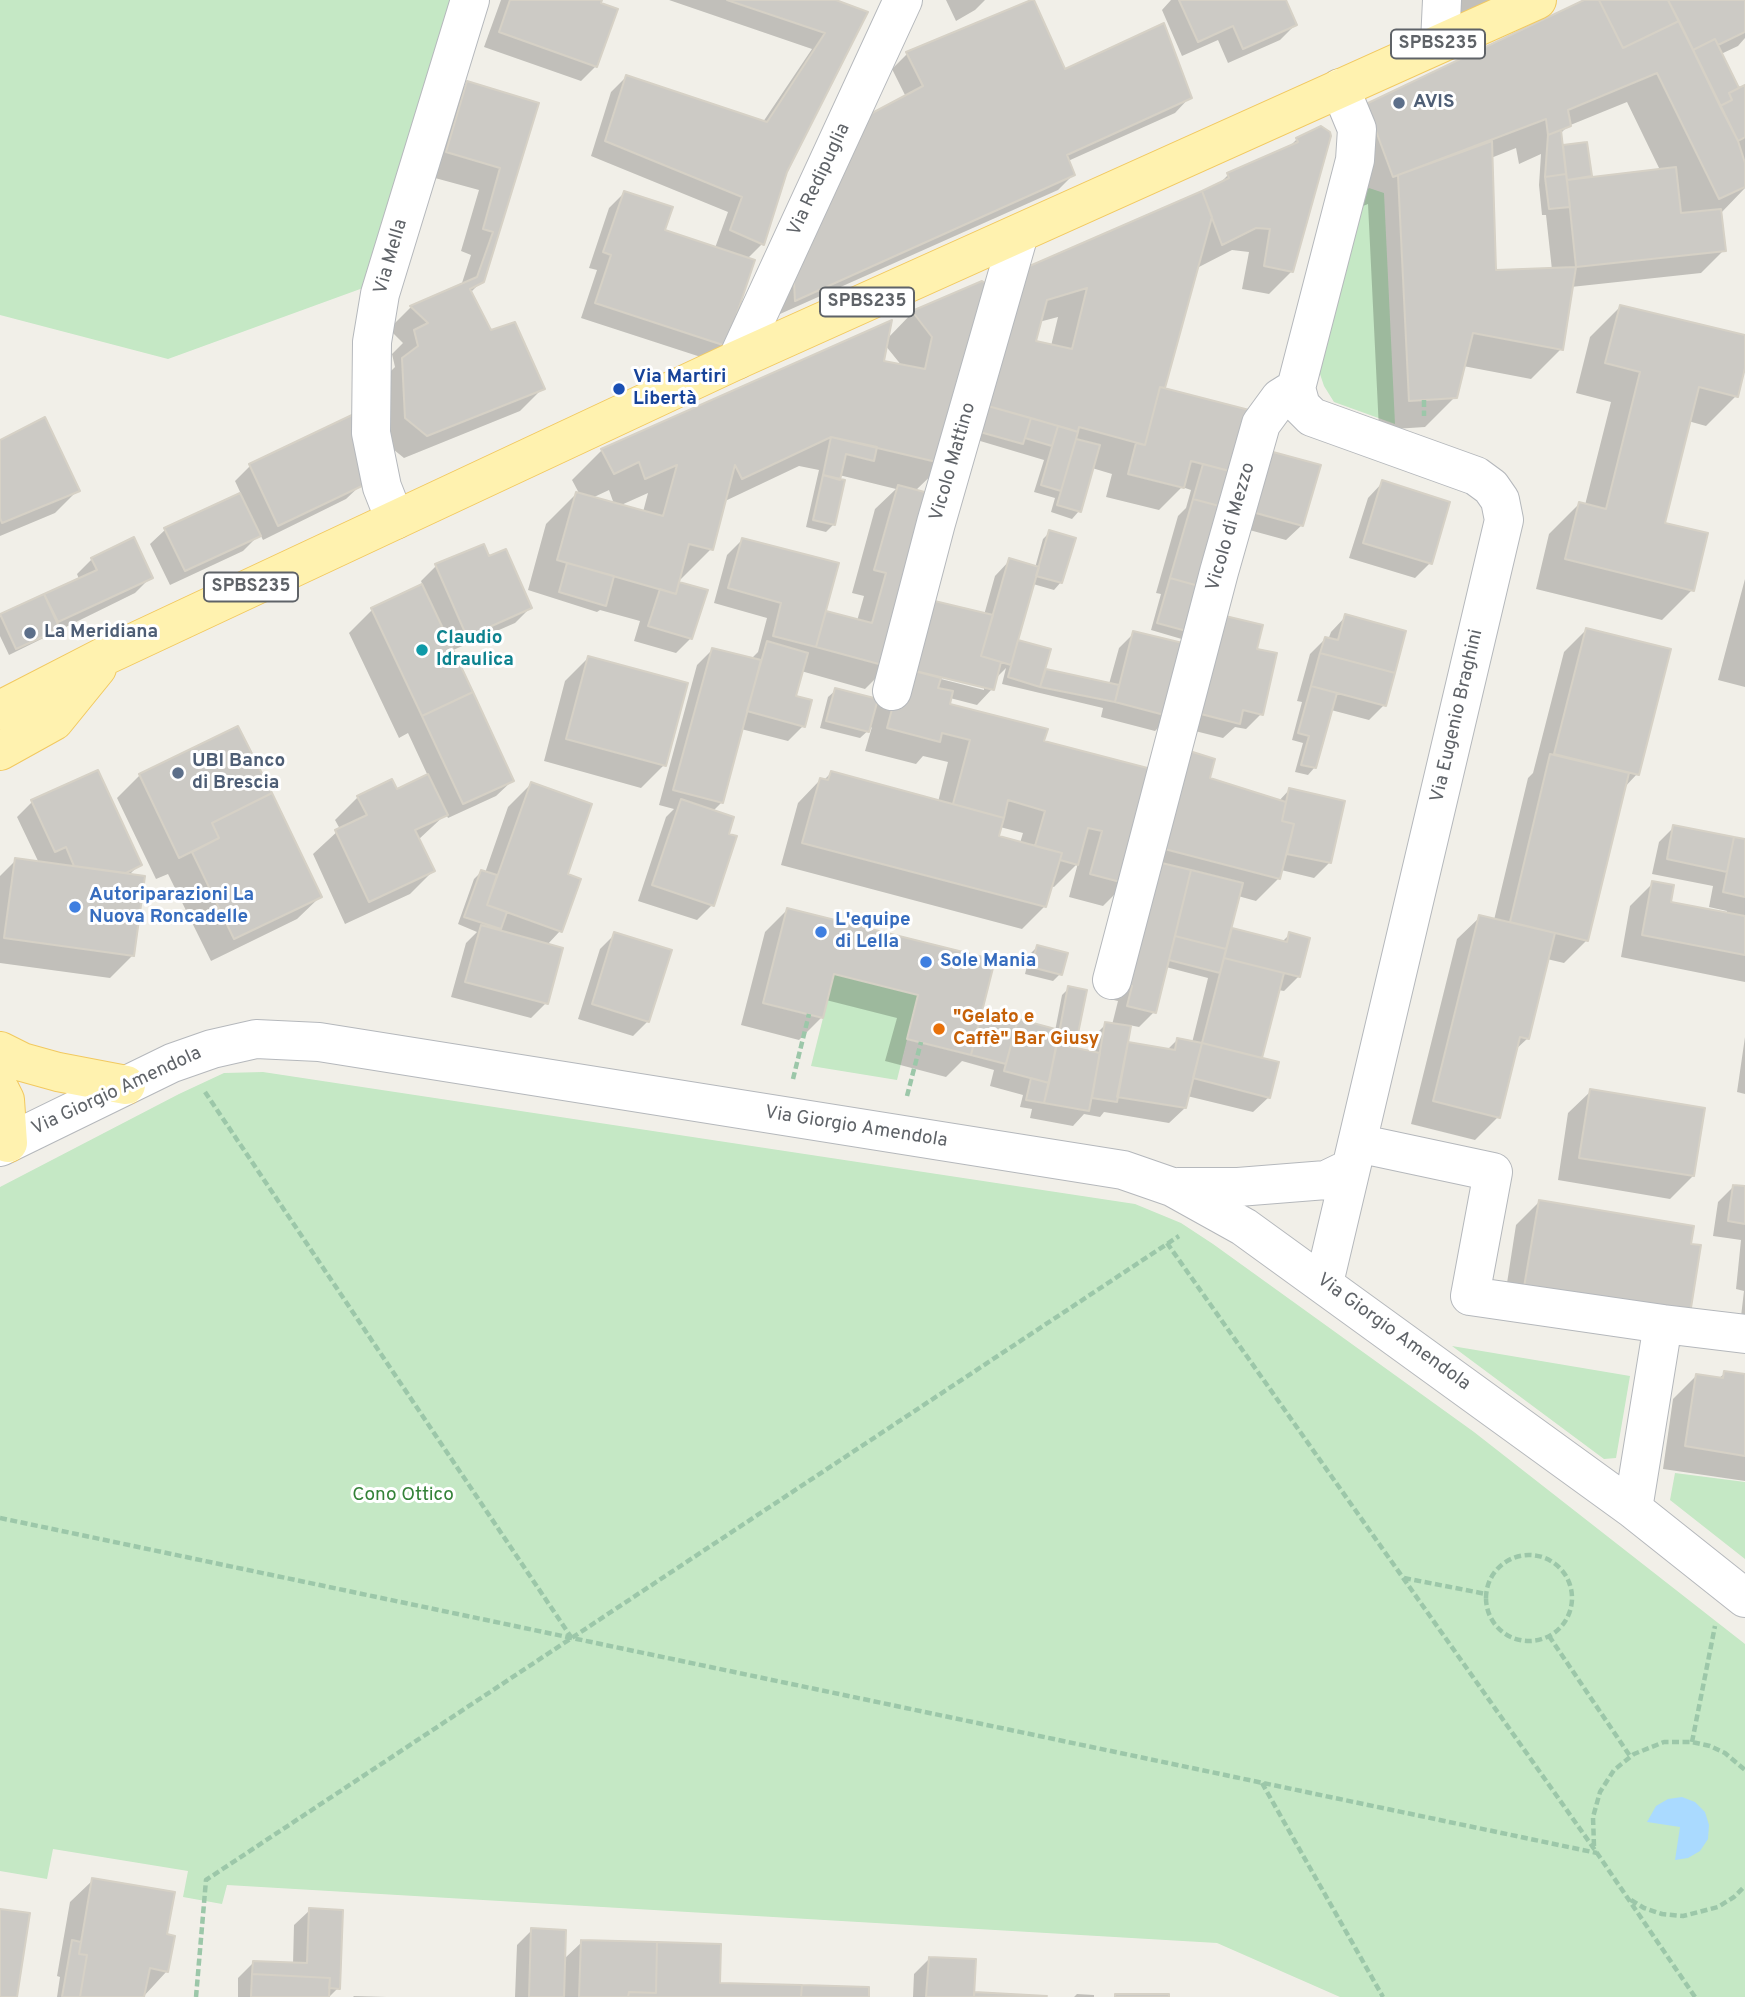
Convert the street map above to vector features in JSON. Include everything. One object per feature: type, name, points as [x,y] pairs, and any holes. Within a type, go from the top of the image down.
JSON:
[{"type":"main road","name":"SPBS235","points":[[0,710],[107,655],[737,360],[1537,0]]},
{"type":"main road","points":[[0,751],[54,721],[107,655]]},
{"type":"main road","points":[[0,1051],[22,1062],[58,1072],[126,1085]]},
{"type":"main road","points":[[0,1090],[5,1100],[3,1142]]},
{"type":"street","name":"Via Mella","points":[[396,520],[382,487],[371,433],[372,342],[380,294],[470,0]]},
{"type":"street","name":"Via Redipuglia","points":[[737,360],[902,0]]},
{"type":"street","points":[[1440,43],[1441,0]]},
{"type":"street","points":[[1296,388],[1355,160],[1357,130],[1340,88]]},
{"type":"street","name":"Vicolo Mattino","points":[[892,691],[936,523],[1018,234]]},
{"type":"street","name":"Vicolo di Mezzo","points":[[1112,981],[1215,586],[1261,424],[1280,398],[1296,388]]},
{"type":"street","name":"Via Eugenio Braghini","points":[[1296,388],[1301,406],[1312,417],[1476,476],[1491,487],[1500,500],[1504,520],[1324,1283]]},
{"type":"street","name":"Via Giorgio Amendola","points":[[3,1142],[184,1059],[212,1049],[256,1039],[319,1042],[1123,1170],[1172,1187],[1217,1210],[1324,1283],[1633,1509],[1738,1592]]},
{"type":"street","points":[[1172,1187],[1238,1187],[1326,1180],[1354,1155],[1493,1172],[1470,1296],[1745,1335]]},
{"type":"street","points":[[1633,1509],[1663,1324]]},
{"type":"path","points":[[783,1117],[809,1014]]},
{"type":"path","points":[[897,1135],[921,1042]]},
{"type":"path","points":[[184,1059],[571,1638]]},
{"type":"path","points":[[196,1997],[206,1880],[1217,1210]]},
{"type":"path","points":[[1167,1243],[1695,1997]]},
{"type":"path","points":[[0,1518],[1596,1852]]},
{"type":"path","points":[[1525,1554],[1549,1559],[1566,1574],[1573,1598],[1572,1609],[1559,1629],[1549,1636],[1527,1641],[1505,1633],[1490,1616],[1486,1594],[1489,1582],[1503,1563],[1525,1554]]},
{"type":"path","points":[[1403,1578],[1486,1594]]},
{"type":"path","points":[[1692,1742],[1716,1621],[1738,1592]]},
{"type":"path","points":[[1549,1636],[1630,1756]]},
{"type":"path","points":[[1596,1852],[1592,1829],[1595,1804],[1606,1780],[1630,1756],[1664,1742],[1692,1742],[1725,1753],[1745,1770]]},
{"type":"path","points":[[1262,1783],[1383,1997]]},
{"type":"path","points":[[1628,1898],[1644,1908],[1662,1914],[1683,1916],[1718,1907],[1745,1886]]},
{"type":"green space","points":[[0,0],[455,0],[363,288],[168,359],[0,315]]},
{"type":"green space","points":[[1369,188],[1384,193],[1395,424],[1334,402],[1324,386],[1318,368],[1358,201]]},
{"type":"green space","points":[[834,974],[918,995],[897,1080],[811,1066]]},
{"type":"green space","name":"Cono Ottico","points":[[263,1072],[1135,1204],[1181,1223],[1474,1432],[1745,1644],[1745,1997],[1340,1997],[1217,1943],[227,1885],[222,1904],[183,1897],[188,1871],[53,1849],[47,1879],[0,1871],[0,1187],[224,1073]]},
{"type":"green space","points":[[1452,1346],[1630,1376],[1616,1458],[1604,1459]]},
{"type":"green space","points":[[1675,1473],[1745,1482],[1745,1559],[1670,1500]]},
{"type":"water","points":[[1682,1797],[1695,1802],[1705,1812],[1709,1825],[1708,1839],[1700,1851],[1688,1858],[1675,1860],[1680,1827],[1647,1822],[1656,1806],[1668,1799]]},
{"type":"building","points":[[510,0],[602,0],[601,3],[618,9],[597,67],[499,32]]},
{"type":"building","points":[[727,0],[836,0],[868,12],[787,172],[764,245],[730,230],[742,197],[605,141],[626,75],[767,122],[825,33]]},
{"type":"building","points":[[1034,0],[1065,69],[1164,23],[1192,98],[1067,155],[1075,175],[795,301],[793,262],[859,120],[923,86],[906,52]]},
{"type":"building","points":[[1179,0],[1286,0],[1297,25],[1243,49],[1233,26],[1198,42]]},
{"type":"building","points":[[1584,0],[1599,0],[1623,48],[1679,21],[1738,141],[1745,163],[1745,187],[1719,199],[1657,73],[1568,110],[1571,126],[1548,135],[1546,119],[1393,177],[1366,104]]},
{"type":"building","points":[[1599,0],[1668,0],[1679,21],[1623,48]]},
{"type":"building","points":[[1668,0],[1745,0],[1745,32],[1718,45],[1715,39],[1693,50]]},
{"type":"building","points":[[1715,39],[1739,88],[1729,93],[1732,100],[1720,106],[1693,50]]},
{"type":"building","points":[[467,81],[539,103],[484,282],[470,289],[491,330],[515,322],[545,389],[427,436],[405,418],[402,358],[418,346],[414,330],[428,323],[410,306],[477,277],[493,232],[483,229],[500,168],[446,152]]},
{"type":"building","points":[[1745,85],[1745,137],[1738,141],[1720,106],[1732,100],[1729,93]]},
{"type":"building","points":[[1321,126],[1330,132],[1331,136],[1293,272],[1264,266],[1270,229],[1256,228],[1222,245],[1202,191],[1229,178],[1227,173],[1298,142],[1296,138]]},
{"type":"building","points":[[1561,130],[1566,174],[1545,177],[1548,135]]},
{"type":"building","points":[[1492,141],[1496,270],[1576,267],[1563,350],[1473,333],[1457,398],[1409,401],[1398,175]]},
{"type":"building","points":[[1587,142],[1592,176],[1567,180],[1563,145]]},
{"type":"building","points":[[1676,167],[1681,213],[1721,209],[1726,251],[1576,267],[1567,180]]},
{"type":"building","points":[[1566,174],[1570,207],[1549,209],[1545,177]]},
{"type":"building","points":[[624,191],[673,207],[665,230],[755,260],[726,346],[595,303],[611,255],[603,252]]},
{"type":"building","points":[[1202,191],[1212,217],[1165,388],[1160,387],[1145,445],[1079,427],[1078,432],[988,406],[1025,268]],"holes":[[[1087,288],[1072,349],[1036,341],[1047,300]]]},
{"type":"building","points":[[982,281],[987,284],[945,464],[831,437],[742,479],[735,465],[713,550],[689,544],[676,594],[557,560],[576,492],[663,516],[677,465],[645,479],[639,462],[614,474],[601,449],[892,320],[884,361],[925,369],[932,337],[912,311]]},
{"type":"building","points":[[1620,305],[1745,335],[1745,368],[1738,397],[1699,387],[1665,523],[1708,533],[1694,591],[1565,559],[1579,502],[1606,509],[1640,372],[1605,363]]},
{"type":"building","points":[[1160,387],[1253,411],[1237,473],[1191,461],[1184,488],[1128,474],[1136,443],[1145,445]]},
{"type":"building","points":[[988,406],[1031,418],[1023,444],[980,432]]},
{"type":"building","points":[[354,414],[364,485],[278,526],[249,464]]},
{"type":"building","points":[[45,417],[80,491],[2,523],[0,440]]},
{"type":"building","points":[[1031,418],[1058,426],[1052,446],[1025,438]]},
{"type":"building","points":[[1058,426],[1078,432],[1061,491],[1041,485]]},
{"type":"building","points":[[831,437],[877,447],[874,461],[846,454],[840,480],[823,475]]},
{"type":"building","points":[[1076,439],[1100,445],[1081,512],[1057,505]]},
{"type":"building","points":[[1262,449],[1321,465],[1303,526],[1245,510]]},
{"type":"building","points":[[1203,464],[1237,473],[1227,508],[1193,499]]},
{"type":"building","points":[[823,475],[845,480],[835,525],[813,520]]},
{"type":"building","points":[[1382,480],[1450,502],[1432,564],[1363,543]]},
{"type":"building","points":[[898,485],[936,495],[890,667],[816,647],[826,611],[872,623],[886,573],[874,570]]},
{"type":"building","points":[[240,493],[261,536],[185,571],[164,528]]},
{"type":"building","points":[[1193,499],[1227,508],[1206,588],[1170,578]]},
{"type":"building","points":[[1049,530],[1076,538],[1062,583],[1036,576]]},
{"type":"building","points":[[134,537],[153,578],[58,622],[44,594],[97,570],[91,558]]},
{"type":"building","points":[[742,538],[839,563],[816,647],[773,636],[781,603],[728,588]]},
{"type":"building","points":[[484,544],[489,556],[506,549],[532,608],[467,637],[435,564]]},
{"type":"building","points":[[1009,558],[1039,567],[1011,665],[981,656]]},
{"type":"building","points":[[567,563],[614,576],[606,606],[559,592]]},
{"type":"building","points":[[1170,578],[1206,588],[1194,633],[1157,623]]},
{"type":"building","points":[[679,582],[708,590],[692,639],[648,626],[660,589],[676,594]]},
{"type":"building","name":"Claudio Idraulica","points":[[422,584],[473,692],[422,716],[371,608]]},
{"type":"building","points":[[44,594],[60,629],[16,649],[0,614]]},
{"type":"building","points":[[922,598],[993,615],[981,656],[1001,662],[994,690],[903,668]]},
{"type":"building","points":[[1217,614],[1263,625],[1257,649],[1277,653],[1263,715],[1243,710],[1240,724],[1193,712]]},
{"type":"building","points":[[1345,614],[1406,631],[1395,673],[1320,653],[1325,637],[1338,640]]},
{"type":"building","points":[[1586,628],[1671,649],[1639,775],[1554,754]]},
{"type":"building","points":[[1133,631],[1191,645],[1172,717],[1115,702]]},
{"type":"building","points":[[1018,640],[1051,649],[1040,687],[1008,677]]},
{"type":"building","points":[[767,641],[808,653],[796,696],[812,700],[805,727],[747,711]]},
{"type":"building","points":[[712,648],[761,660],[723,803],[673,790]]},
{"type":"building","points":[[1320,653],[1395,673],[1386,706],[1311,686]]},
{"type":"building","points":[[588,656],[688,683],[666,766],[566,739]]},
{"type":"building","points":[[903,668],[941,678],[938,688],[953,691],[950,704],[1048,729],[1044,741],[1159,771],[1128,884],[1090,874],[1102,831],[1088,828],[1078,865],[1060,860],[1062,853],[1035,846],[1045,811],[1008,800],[1004,818],[953,804],[970,740],[942,733],[940,742],[887,728]]},
{"type":"building","points":[[1046,669],[1119,685],[1115,702],[1040,687]]},
{"type":"building","points":[[1311,686],[1337,693],[1316,768],[1301,765],[1309,736],[1298,733]]},
{"type":"building","points":[[835,688],[878,699],[869,732],[826,721]]},
{"type":"building","points":[[473,692],[514,781],[463,804],[422,716]]},
{"type":"building","points":[[238,726],[272,793],[212,823],[219,838],[179,858],[139,774]]},
{"type":"building","points":[[1180,748],[1215,759],[1210,778],[1286,802],[1282,821],[1294,824],[1280,879],[1153,846]]},
{"type":"building","points":[[1550,754],[1629,773],[1588,941],[1510,922]]},
{"type":"building","points":[[98,770],[142,865],[126,873],[74,866],[66,847],[55,852],[31,800]]},
{"type":"building","points":[[831,771],[1004,818],[999,836],[1062,853],[1046,907],[802,843],[820,778],[828,780]]},
{"type":"building","points":[[428,774],[448,815],[415,830],[435,871],[369,902],[335,830],[367,815],[357,796],[392,779],[397,789]]},
{"type":"building","points":[[531,782],[592,804],[568,874],[581,879],[562,932],[487,905]]},
{"type":"building","points":[[1289,788],[1345,801],[1331,863],[1287,854],[1294,824],[1282,821]]},
{"type":"building","points":[[272,793],[322,897],[234,939],[192,852],[219,838],[212,823]]},
{"type":"building","points":[[681,799],[734,817],[729,834],[737,836],[714,906],[652,885]]},
{"type":"building","points":[[1673,825],[1734,837],[1727,872],[1667,859]]},
{"type":"building","points":[[1734,837],[1745,839],[1745,897],[1723,892]]},
{"type":"building","name":"Autoriparazioni La Nuova Roncadelle","points":[[15,858],[145,876],[134,956],[4,938]]},
{"type":"building","points":[[1149,860],[1191,870],[1156,1013],[1127,1006],[1132,986],[1119,983]]},
{"type":"building","points":[[481,870],[497,875],[487,905],[507,912],[501,929],[464,917]]},
{"type":"building","points":[[1191,870],[1243,883],[1226,949],[1175,936]]},
{"type":"building","points":[[1652,881],[1674,885],[1671,902],[1745,916],[1745,955],[1642,935]]},
{"type":"building","points":[[787,908],[995,960],[971,1055],[907,1039],[918,995],[834,974],[823,1018],[763,1003]]},
{"type":"building","points":[[1479,915],[1555,933],[1529,1039],[1520,1037],[1500,1118],[1433,1101]]},
{"type":"building","points":[[481,925],[563,948],[548,1004],[465,982]]},
{"type":"building","points":[[1232,928],[1287,942],[1289,932],[1310,938],[1300,977],[1224,958]]},
{"type":"building","points":[[614,932],[672,950],[649,1022],[592,1004]]},
{"type":"building","points":[[1175,936],[1226,949],[1220,973],[1169,960]]},
{"type":"building","points":[[1037,945],[1068,953],[1062,975],[1031,967]]},
{"type":"building","points":[[1224,958],[1284,973],[1262,1058],[1202,1043]]},
{"type":"building","points":[[1068,986],[1087,990],[1075,1048],[1057,1044]]},
{"type":"building","points":[[982,1010],[1018,1019],[1006,1064],[971,1055]]},
{"type":"building","points":[[1018,1019],[1059,1030],[1049,1083],[1004,1071]]},
{"type":"building","points":[[1105,1022],[1131,1026],[1117,1102],[1092,1098]]},
{"type":"building","points":[[1177,1038],[1202,1043],[1186,1108],[1117,1097],[1128,1042],[1175,1050]]},
{"type":"building","points":[[1202,1043],[1279,1062],[1270,1098],[1193,1078]]},
{"type":"building","points":[[1057,1044],[1100,1053],[1089,1111],[1044,1103]]},
{"type":"building","points":[[1031,1078],[1049,1083],[1044,1103],[1026,1100]]},
{"type":"building","points":[[1590,1089],[1705,1108],[1694,1176],[1579,1158]]},
{"type":"building","points":[[1733,1185],[1745,1186],[1745,1224],[1728,1221]]},
{"type":"building","points":[[1539,1200],[1694,1226],[1691,1244],[1701,1245],[1690,1314],[1524,1287]]},
{"type":"building","points":[[1724,1371],[1745,1374],[1745,1456],[1685,1446],[1696,1374],[1723,1378]]},
{"type":"building","points":[[92,1878],[175,1892],[167,1934],[175,1936],[168,1972],[150,1968],[144,1997],[80,1997],[87,1955],[79,1954]]},
{"type":"building","points":[[309,1908],[343,1910],[340,1989],[329,1988],[330,1978],[252,1974],[253,1961],[307,1963]]},
{"type":"building","points":[[0,1909],[30,1913],[17,1997],[0,1997]]},
{"type":"building","points":[[531,1928],[566,1930],[564,1997],[529,1997]]},
{"type":"building","points":[[72,1940],[81,1942],[79,1954],[87,1955],[80,1997],[62,1997]]},
{"type":"building","points":[[581,1940],[657,1942],[656,1993],[629,1992],[628,1997],[579,1997]]},
{"type":"building","points":[[657,1942],[721,1944],[720,1983],[802,1985],[801,1997],[628,1997],[629,1992],[656,1993]]},
{"type":"building","points":[[929,1957],[976,1959],[974,1997],[926,1997]]},
{"type":"building","points":[[252,1974],[330,1978],[329,1997],[251,1997]]},
{"type":"building","points":[[802,1985],[869,1987],[869,1997],[801,1997]]},
{"type":"building","points":[[974,1992],[1047,1996],[974,1997]]},
{"type":"building","points":[[1115,1994],[1169,1994],[1169,1997],[1115,1997]]},
{"type":"place","name":"AVIS","points":[[1399,103]]},
{"type":"place","name":"Via Martiri Libertà","points":[[619,389]]},
{"type":"place","name":"La Meridiana","points":[[30,633]]},
{"type":"place","name":"Claudio Idraulica","points":[[422,650]]},
{"type":"place","name":"UBI Banco di Brescia","points":[[178,773]]},
{"type":"place","name":"Autoriparazioni La Nuova Roncadelle","points":[[75,907]]},
{"type":"place","name":"L'equipe di Lella","points":[[821,932]]},
{"type":"place","name":"Sole Mania","points":[[926,962]]},
{"type":"place","name":"\"Gelato e Caffè\" Bar Giusy","points":[[939,1029]]}]
